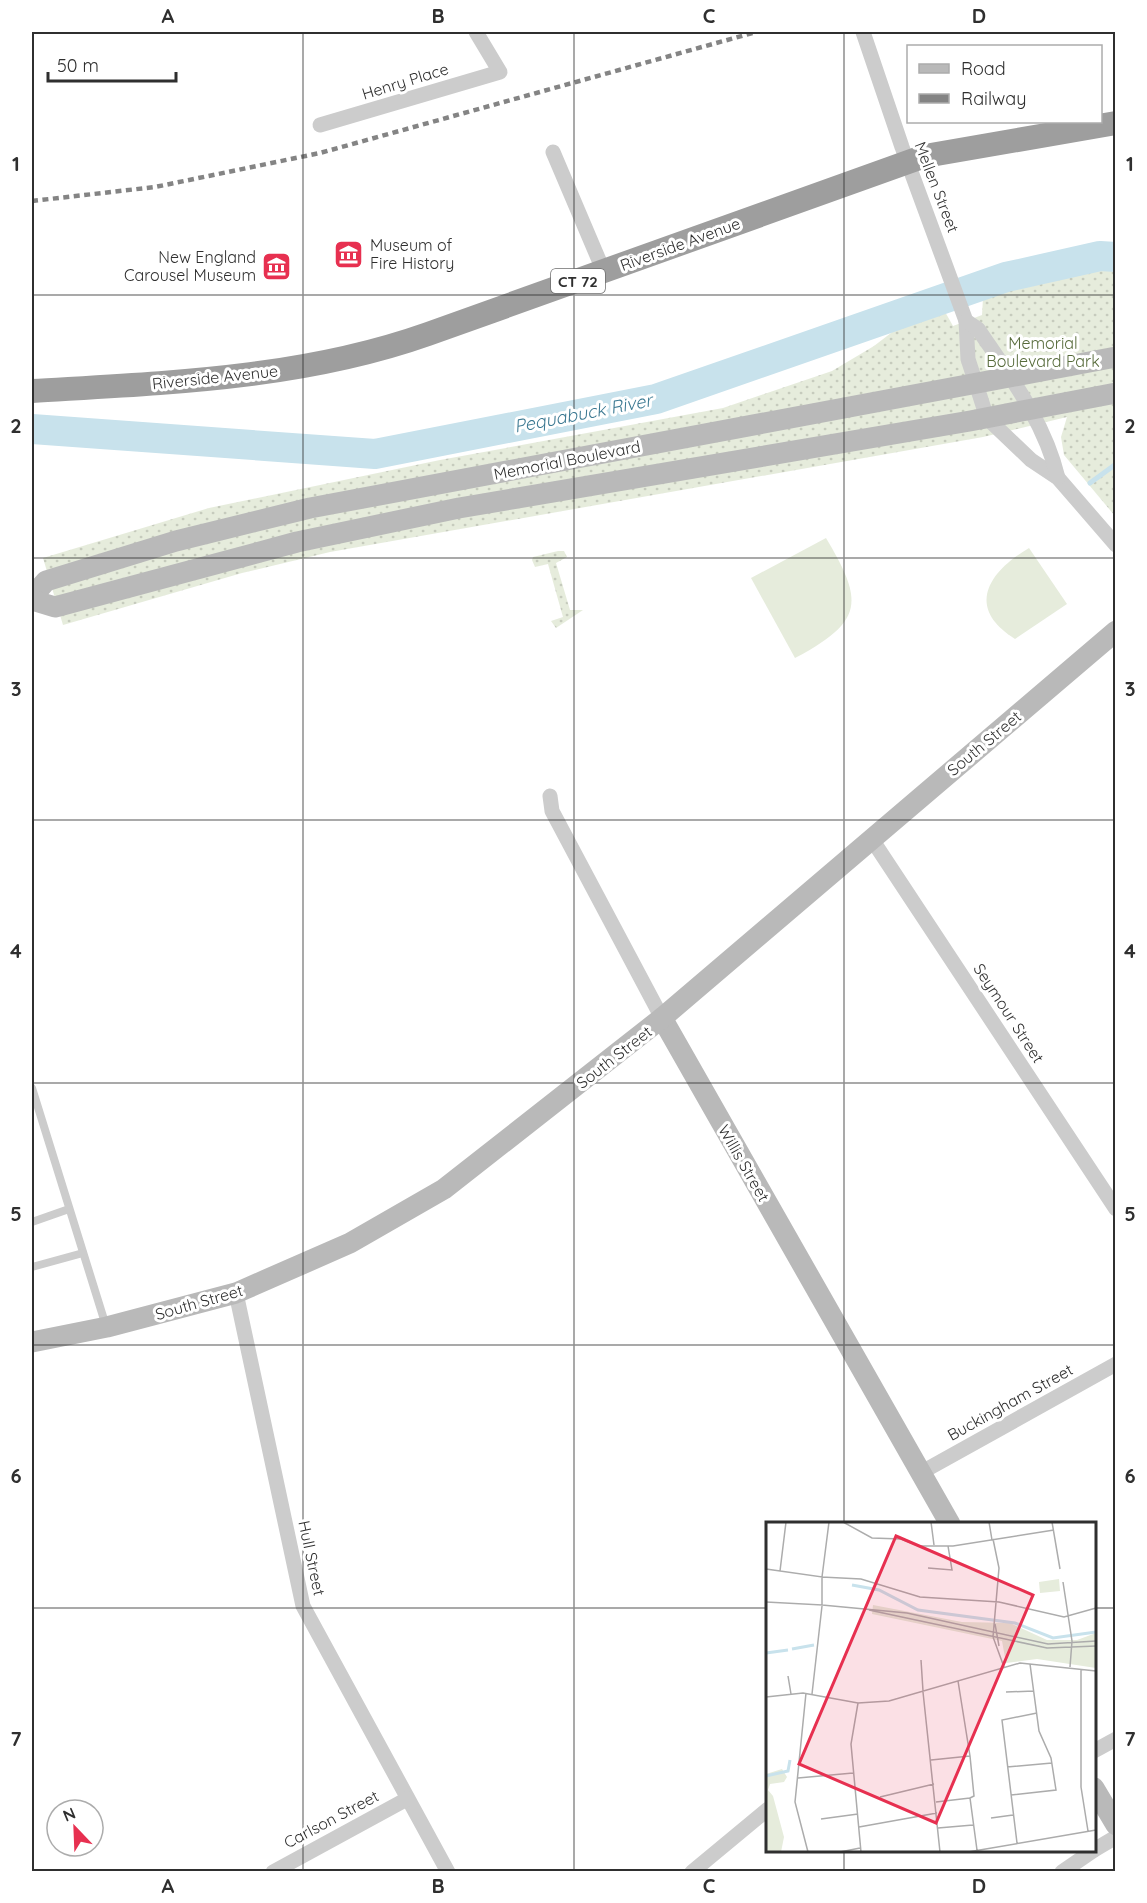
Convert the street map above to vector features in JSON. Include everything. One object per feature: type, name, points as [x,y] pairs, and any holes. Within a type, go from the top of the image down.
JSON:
[{"type":"highway","name":"Riverside Avenue","points":[[32,391],[230,377],[356,358],[604,272],[908,162],[962,149],[1116,123]]},
{"type":"main road","name":"Memorial Boulevard","points":[[1116,357],[310,508],[176,541],[46,581],[32,599],[55,608],[297,542],[459,508],[987,418],[1116,393]]},
{"type":"main road","name":"South Street","points":[[32,1342],[106,1327],[236,1293],[350,1243],[444,1189],[662,1018],[1116,631]]},
{"type":"main road","name":"Willis Street","points":[[662,1018],[949,1522]]},
{"type":"main road","points":[[1096,1790],[1116,1825]]},
{"type":"street","name":"Henry Place","points":[[321,125],[500,72],[476,32]]},
{"type":"street","name":"Mellen Street","points":[[863,32],[966,321],[968,359],[987,418],[1031,460],[1058,478],[1116,545]]},
{"type":"street","points":[[553,152],[604,272]]},
{"type":"street","name":"Mellen Street","points":[[966,321],[978,329],[1030,409],[1052,455],[1058,478]]},
{"type":"street","name":"Willis Street","points":[[550,796],[552,811],[662,1018]]},
{"type":"street","name":"Seymour Street","points":[[871,838],[1116,1209]]},
{"type":"street","name":"Hull Street","points":[[236,1293],[303,1606],[448,1872]]},
{"type":"street","name":"Buckingham Street","points":[[922,1472],[1116,1364]]},
{"type":"street","points":[[1096,1750],[1116,1739]]},
{"type":"street","name":"Carlson Street","points":[[273,1872],[407,1799]]},
{"type":"street","points":[[692,1872],[766,1811]]},
{"type":"street","points":[[1096,1850],[1116,1837]]},
{"type":"street","points":[[1062,1872],[1092,1852]]},
{"type":"lane","points":[[32,1088],[106,1327]]},
{"type":"lane","points":[[32,1222],[69,1209]]},
{"type":"lane","points":[[32,1267],[83,1253]]},
{"type":"green space","name":"Memorial Boulevard Park","points":[[1115,270],[1115,516],[1064,455],[1061,437],[1067,417],[983,437],[330,552],[242,573],[63,625],[43,558],[209,508],[440,460],[723,408],[832,371],[874,346],[904,323],[944,310],[953,326],[982,315],[983,298],[1072,272]]},
{"type":"green space","points":[[826,538],[847,579],[851,594],[851,608],[845,621],[834,633],[795,658],[751,578]]},
{"type":"green space","points":[[1029,548],[1067,604],[1015,639],[990,615],[987,603],[988,591],[993,579],[1002,568]]},
{"type":"green space","points":[[564,551],[567,557],[556,563],[570,610],[583,610],[556,628],[551,621],[563,617],[548,564],[535,567],[532,560],[533,557]]},
{"type":"waterway","name":"Pequabuck River","points":[[32,429],[375,454],[656,399],[1006,277],[1100,256],[1116,257]]},
{"type":"waterway","points":[[1090,483],[1116,464]]},
{"type":"railway","points":[[32,201],[155,187],[320,153],[756,32]]},
{"type":"place","name":"Museum of Fire History","points":[[349,254]]},
{"type":"place","name":"New England Carousel Museum","points":[[277,266]]}]
